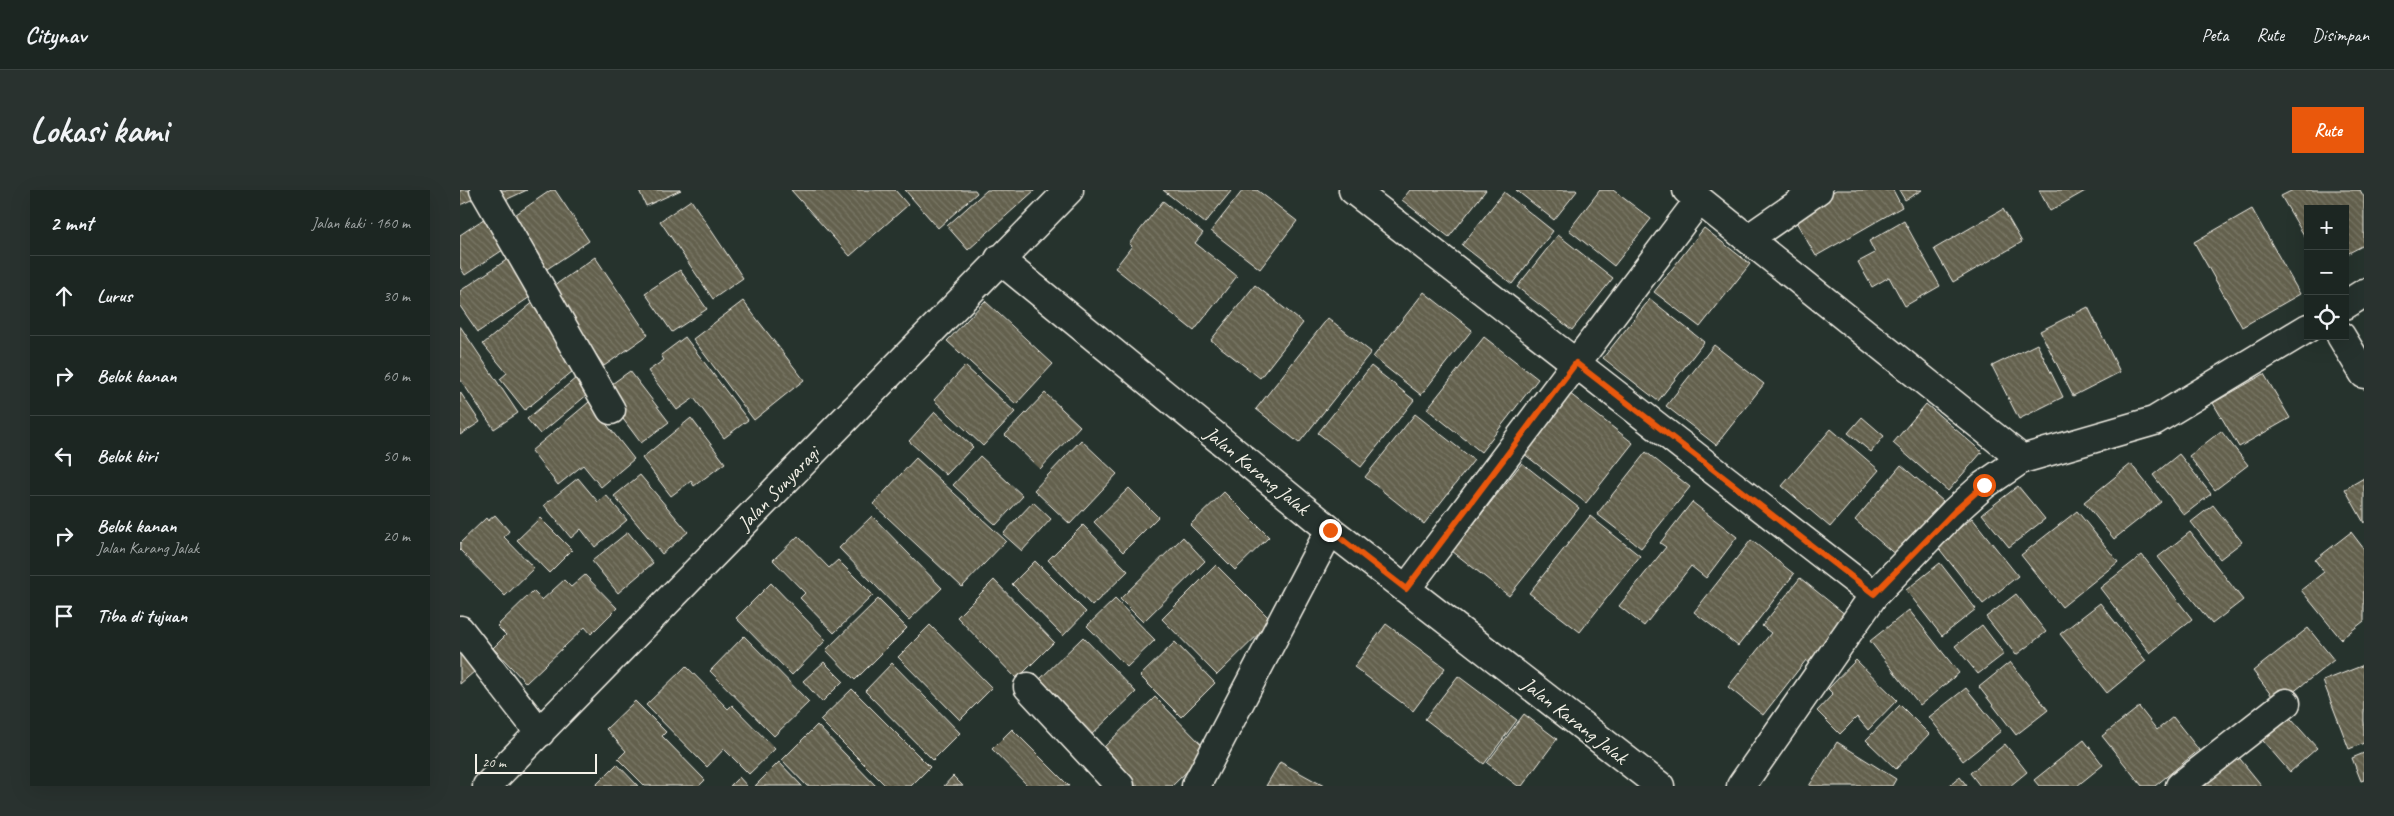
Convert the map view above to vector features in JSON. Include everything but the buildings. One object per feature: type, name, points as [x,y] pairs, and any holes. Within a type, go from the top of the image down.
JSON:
[{"type":"street","points":[[484,190],[611,410]]},
{"type":"street","name":"Jalan Sunyaragi","points":[[487,786],[999,259],[1069,190]]},
{"type":"street","points":[[1353,190],[1874,594]]},
{"type":"street","points":[[1749,238],[1818,190]]},
{"type":"street","points":[[1406,589],[1576,363],[1693,195],[1749,238],[2022,459]]},
{"type":"street","name":"Jalan Karang Jalak","points":[[999,259],[1330,530],[1660,786]]},
{"type":"street","points":[[2349,302],[2364,293]]},
{"type":"street","points":[[1742,786],[1874,594],[1954,512],[1984,485],[2022,459],[2154,421],[2304,330]]},
{"type":"street","points":[[2343,340],[2364,374]]},
{"type":"street","points":[[1196,786],[1330,530]]},
{"type":"street","points":[[460,630],[540,733]]},
{"type":"street","points":[[1028,687],[1120,786]]},
{"type":"street","points":[[2180,786],[2286,703]]},
{"type":"route","points":[[1330,530],[1406,589],[1576,363],[1874,594],[1954,512],[1984,485]]}]
